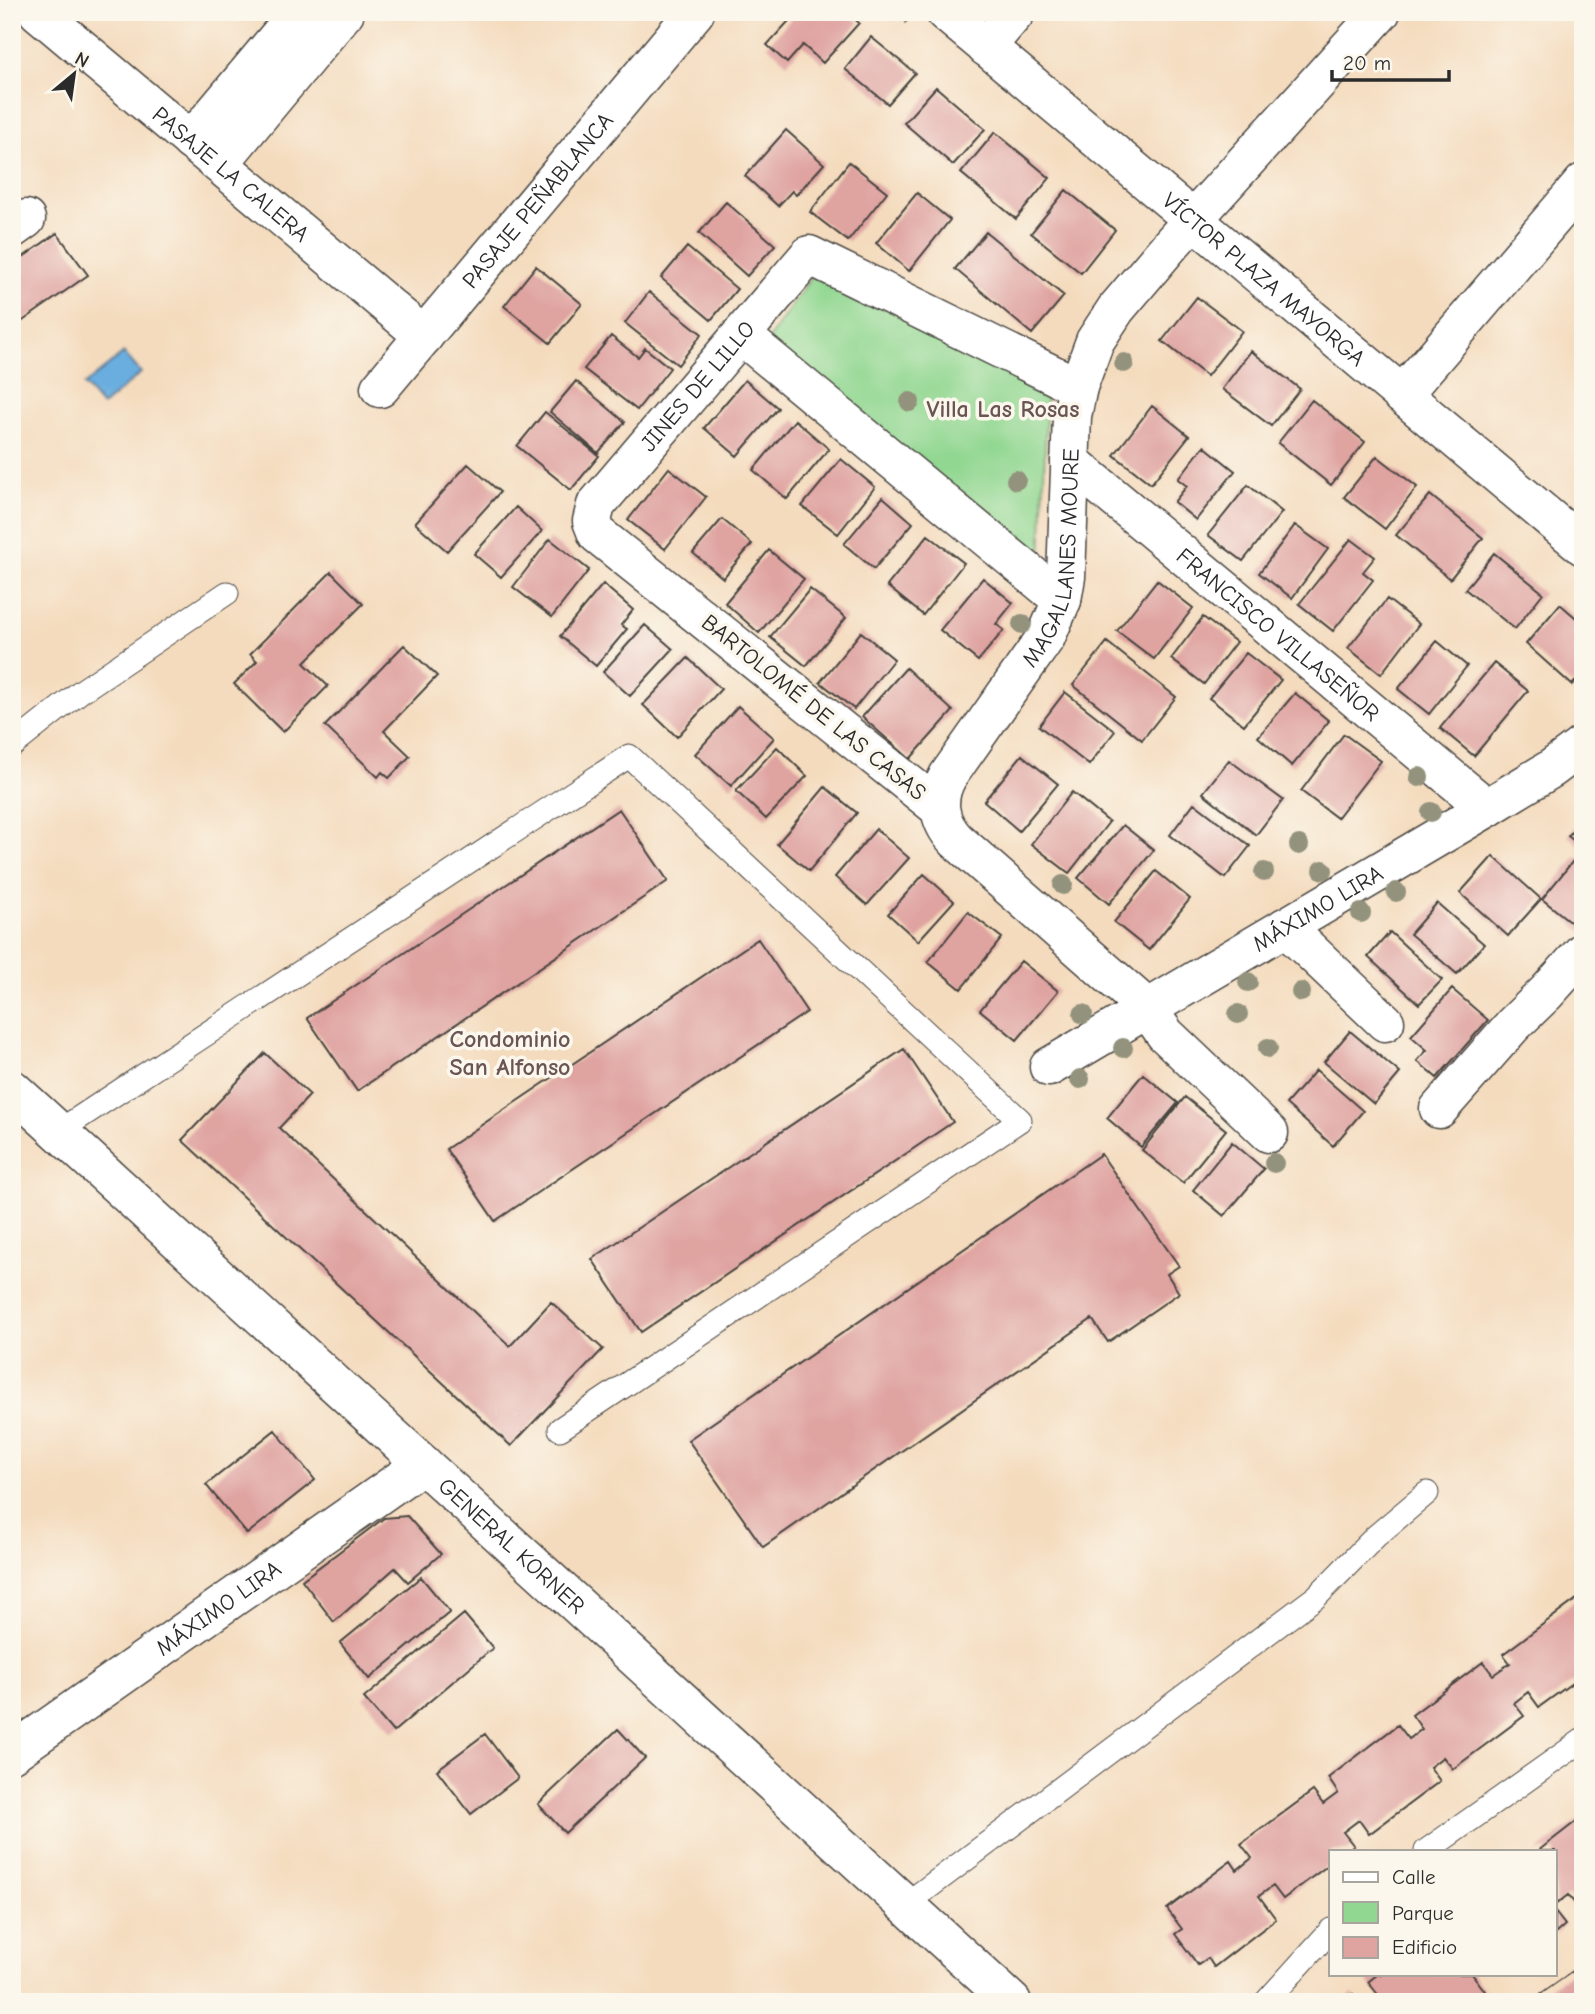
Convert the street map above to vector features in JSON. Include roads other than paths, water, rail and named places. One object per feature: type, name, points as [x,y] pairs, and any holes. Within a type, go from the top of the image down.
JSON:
[{"type":"street","name":"PASAJE LA CALERA","points":[[38,12],[424,336]]},
{"type":"street","points":[[205,152],[299,12]]},
{"type":"street","points":[[205,152],[345,12]]},
{"type":"street","name":"PASAJE PEÑABLANCA","points":[[380,388],[695,12]]},
{"type":"street","name":"VÍCTOR PLAZA MAYORGA","points":[[945,12],[1583,547]]},
{"type":"street","points":[[986,47],[1016,12]]},
{"type":"street","name":"MAGALLANES MOURE","points":[[939,808],[943,786],[948,776],[1046,637],[1062,600],[1066,577],[1072,416],[1078,387],[1095,341],[1105,324],[1193,220],[1381,12]]},
{"type":"street","points":[[1402,395],[1583,183]]},
{"type":"street","name":"JINES DE LILLO","points":[[592,521],[596,505],[809,255],[1078,387]]},
{"type":"street","points":[[741,335],[1062,600]]},
{"type":"street","name":"FRANCISCO VILLASEÑOR","points":[[1070,461],[1487,808]]},
{"type":"street","name":"BARTOLOMÉ DE LAS CASAS","points":[[592,521],[597,534],[939,808],[948,831],[956,840],[1147,1008],[1165,1034],[1269,1133]]},
{"type":"street","name":"MÁXIMO LIRA","points":[[1049,1067],[1487,808],[1583,745]]},
{"type":"street","points":[[1285,927],[1385,1022]]},
{"type":"street","points":[[1439,1109],[1513,1025],[1583,952]]},
{"type":"street","name":"GENERAL KORNER","points":[[12,1088],[1012,2002]]},
{"type":"street","name":"MÁXIMO LIRA","points":[[12,1753],[423,1464]]},
{"type":"lane","points":[[12,746],[80,692],[227,593]]},
{"type":"lane","points":[[59,1131],[629,756],[1020,1120],[560,1429]]},
{"type":"lane","points":[[905,1905],[1316,1597],[1376,1536],[1427,1493]]},
{"type":"lane","points":[[1427,1850],[1583,1740]]},
{"type":"lane","points":[[1266,2002],[1329,1932]]},
{"type":"water","points":[[124,353],[141,373],[102,406],[84,385]]},
{"type":"district","name":"Villa Las Rosas","points":[[1003,409]]},
{"type":"district","name":"Condominio San Alfonso","points":[[510,1053]]}]
